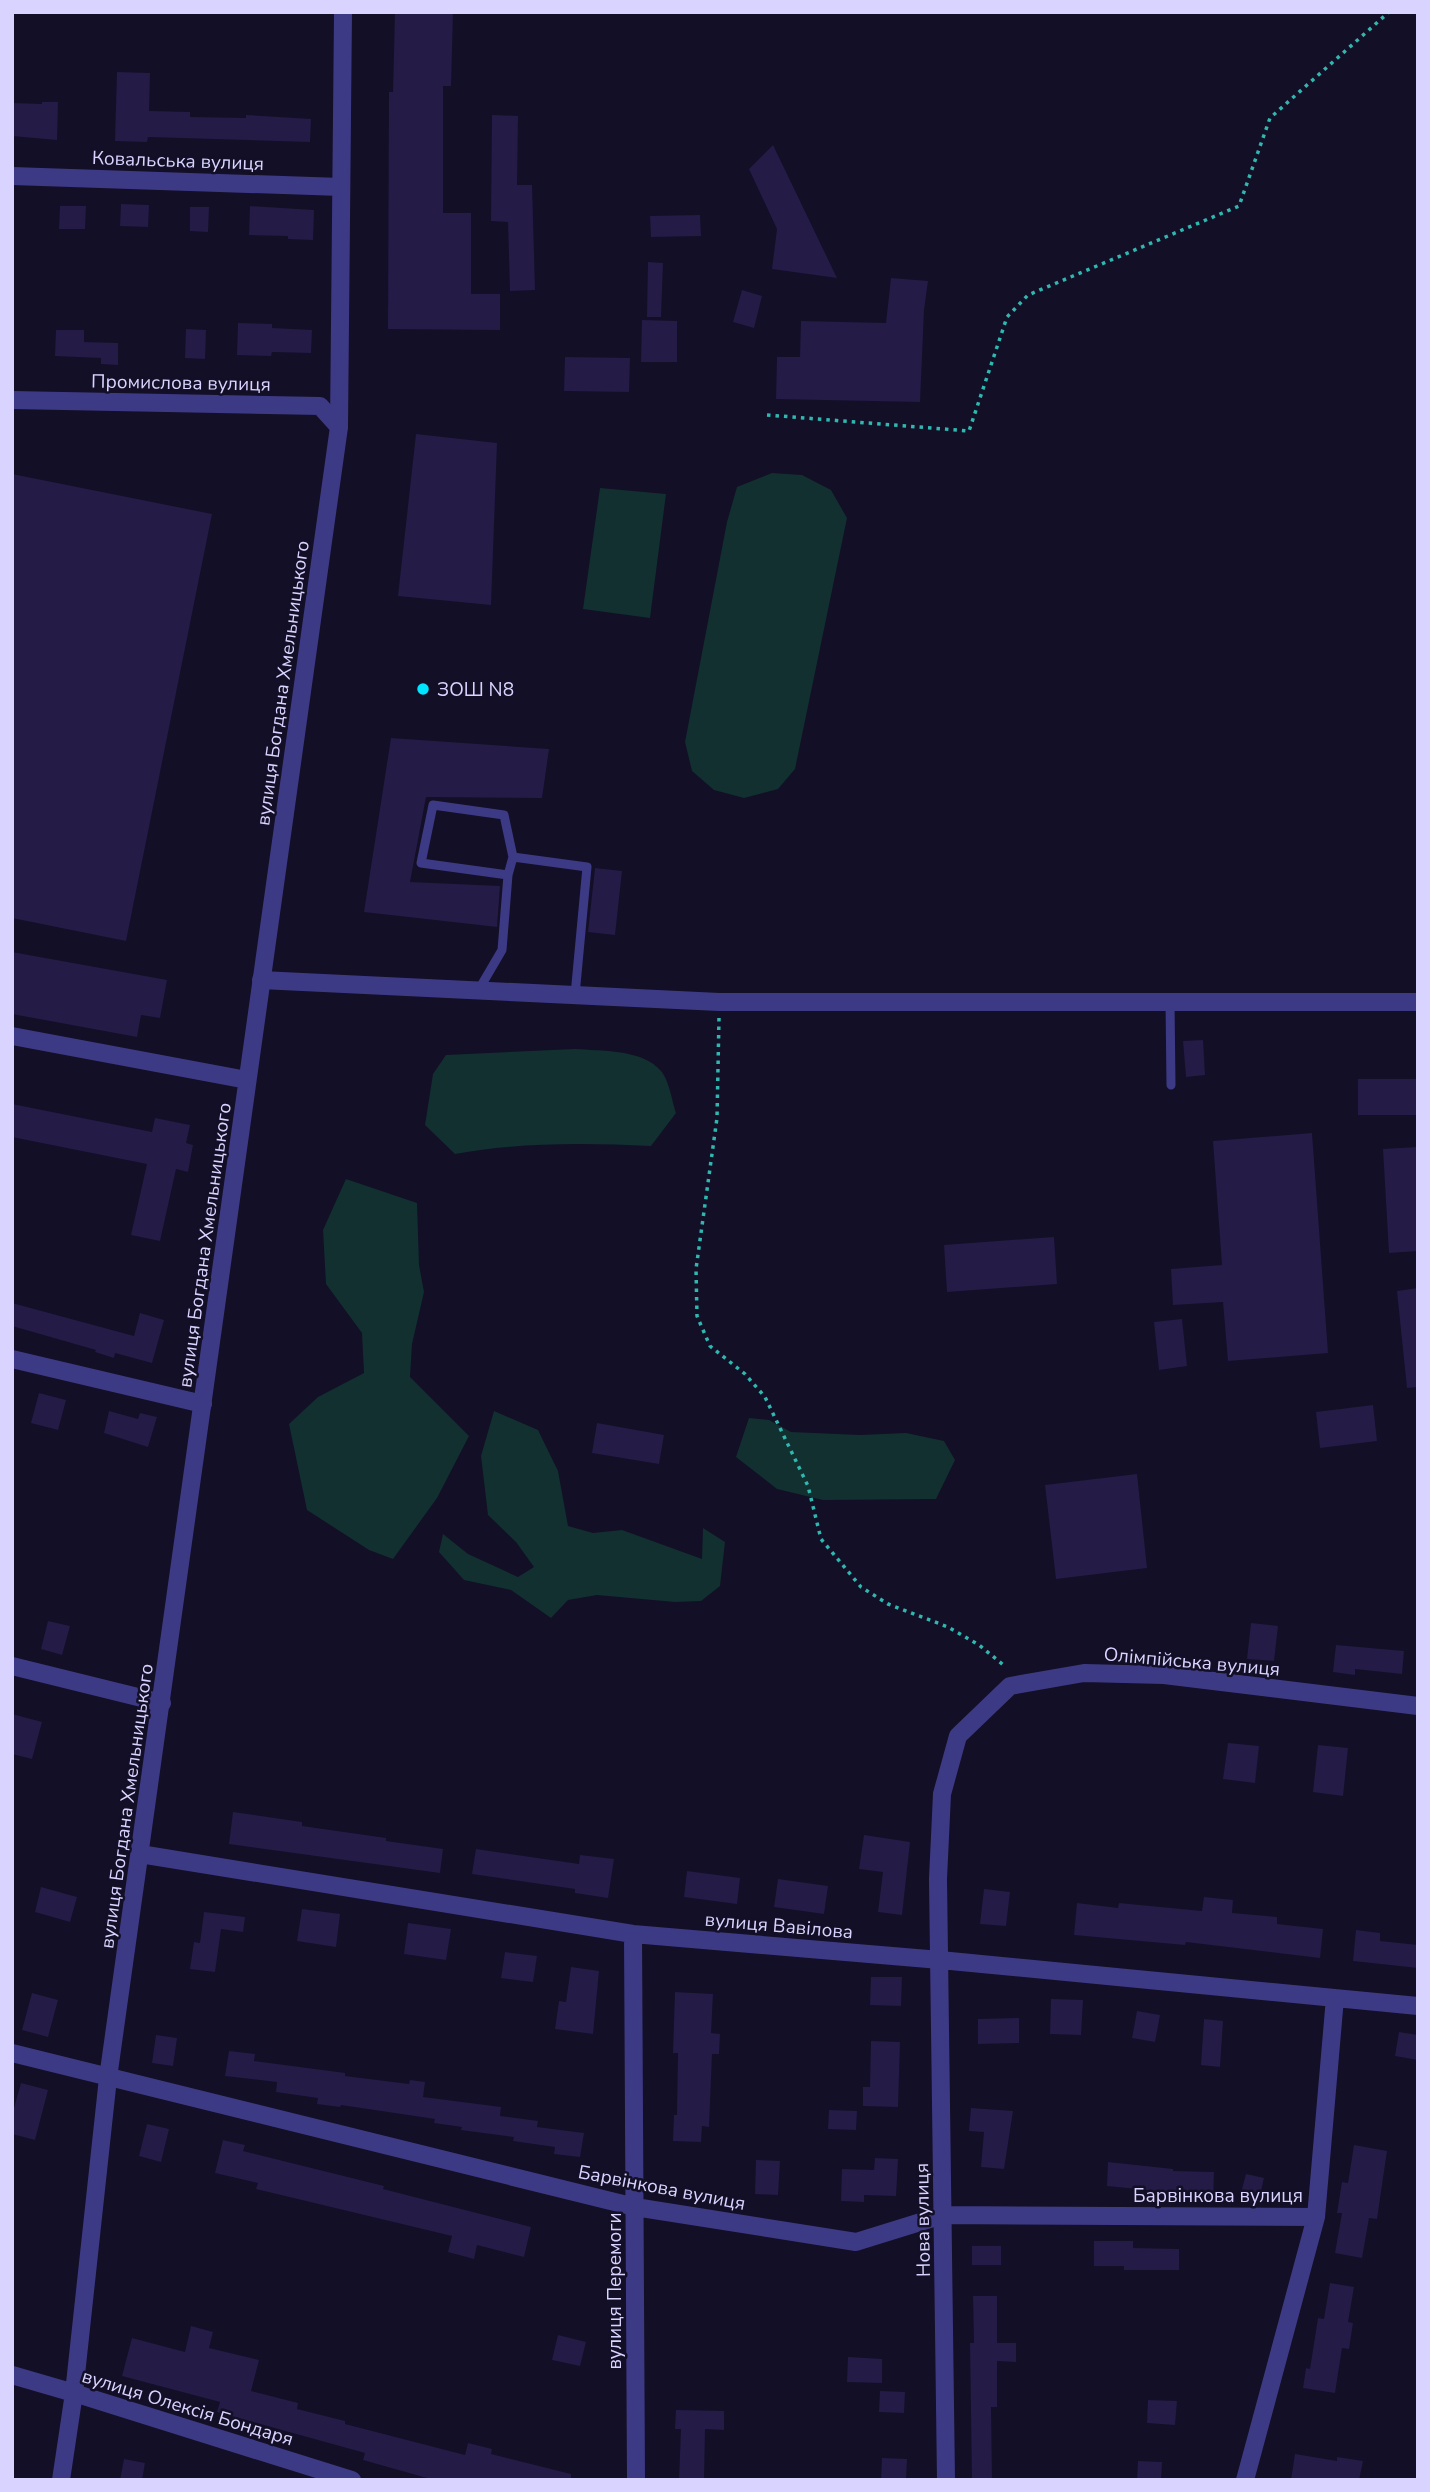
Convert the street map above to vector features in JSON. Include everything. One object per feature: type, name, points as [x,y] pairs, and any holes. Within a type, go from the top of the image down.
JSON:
[{"type":"street","name":"вулиця Богдана Хмельницького","points":[[61,2480],[74,2393],[108,2078],[339,427],[343,12]]},
{"type":"street","name":"Ковальська вулиця","points":[[12,176],[341,187]]},
{"type":"street","name":"Промислова вулиця","points":[[12,400],[320,406],[339,427]]},
{"type":"street","points":[[261,981],[719,1002],[1418,1002]]},
{"type":"street","points":[[12,1036],[247,1080]]},
{"type":"street","points":[[12,1359],[203,1404]]},
{"type":"street","points":[[12,1666],[162,1703]]},
{"type":"street","name":"Олімпійська вулиця","points":[[940,1960],[938,1879],[942,1794],[958,1736],[1010,1686],[1084,1673],[1164,1675],[1418,1706]]},
{"type":"street","name":"вулиця Вавілова","points":[[140,1854],[633,1934],[940,1960],[1418,2006]]},
{"type":"street","name":"вулиця Перемоги","points":[[633,1934],[636,2480]]},
{"type":"street","name":"Нова вулиця","points":[[940,1960],[946,2480]]},
{"type":"street","points":[[1245,2480],[1316,2217],[1335,1998]]},
{"type":"street","name":"Барвінкова вулиця","points":[[12,2053],[635,2207],[856,2242],[943,2216],[1316,2217]]},
{"type":"street","name":"вулиця Олексія Бондаря","points":[[12,2375],[352,2480]]},
{"type":"lane","points":[[478,991],[502,950],[508,875],[513,857],[504,815],[433,805],[422,863],[508,875]]},
{"type":"lane","points":[[513,857],[587,867],[575,995]]},
{"type":"lane","points":[[1170,1002],[1171,1086]]},
{"type":"path","points":[[767,415],[969,431],[1007,317],[1028,295],[1239,206],[1270,118],[1389,12]]},
{"type":"path","points":[[719,1002],[717,1118],[696,1269],[697,1316],[710,1346],[745,1374],[765,1397],[808,1486],[821,1539],[862,1587],[888,1604],[947,1627],[979,1645],[1030,1682]]},
{"type":"green space","points":[[772,473],[802,475],[831,490],[847,518],[795,769],[778,789],[744,798],[714,790],[692,771],[685,742],[727,522],[737,487]]},
{"type":"green space","points":[[600,488],[666,494],[650,618],[583,609]]},
{"type":"green space","points":[[575,1049],[632,1055],[653,1064],[661,1071],[676,1113],[651,1146],[553,1144],[455,1154],[425,1125],[433,1074],[446,1055]]},
{"type":"green space","points":[[346,1179],[417,1203],[419,1265],[424,1292],[412,1344],[410,1377],[469,1436],[437,1498],[393,1559],[369,1550],[307,1510],[289,1424],[318,1397],[364,1373],[362,1333],[326,1284],[323,1230]]},
{"type":"green space","points":[[494,1411],[538,1430],[558,1471],[568,1526],[593,1533],[622,1530],[702,1559],[703,1528],[725,1542],[720,1586],[701,1601],[675,1602],[597,1595],[568,1600],[551,1618],[511,1590],[464,1580],[439,1552],[443,1534],[468,1554],[518,1577],[534,1567],[516,1542],[488,1515],[481,1456]]},
{"type":"green space","points":[[749,1418],[769,1420],[791,1432],[860,1435],[906,1433],[944,1441],[955,1460],[936,1499],[823,1500],[777,1489],[736,1457]]},
{"type":"building","points":[[395,12],[453,12],[451,86],[443,86],[443,213],[471,213],[471,294],[500,294],[500,330],[388,329],[389,92],[393,92]]},
{"type":"building","points":[[117,72],[150,73],[149,111],[190,112],[190,117],[246,118],[246,115],[311,119],[310,142],[148,137],[147,142],[115,141]]},
{"type":"building","points":[[58,102],[57,140],[12,136],[12,103]]},
{"type":"building","points":[[492,115],[518,116],[517,185],[532,185],[535,290],[510,291],[508,222],[491,221]]},
{"type":"building","points":[[773,145],[837,278],[772,269],[777,229],[749,169]]},
{"type":"building","points":[[121,204],[149,205],[148,227],[120,226]]},
{"type":"building","points":[[60,206],[86,206],[85,229],[59,229]]},
{"type":"building","points":[[250,206],[314,210],[313,240],[249,235]]},
{"type":"building","points":[[190,207],[209,207],[208,232],[190,231]]},
{"type":"building","points":[[700,215],[701,236],[651,237],[650,216]]},
{"type":"building","points":[[648,262],[663,263],[661,317],[647,317]]},
{"type":"building","points":[[891,278],[928,281],[920,402],[776,399],[777,357],[800,357],[801,321],[886,323]]},
{"type":"building","points":[[742,290],[762,296],[754,328],[733,322]]},
{"type":"building","points":[[642,320],[677,321],[677,362],[641,362]]},
{"type":"building","points":[[238,323],[272,324],[272,328],[312,330],[311,353],[237,355]]},
{"type":"building","points":[[186,329],[206,330],[205,359],[185,358]]},
{"type":"building","points":[[56,330],[84,330],[84,342],[118,343],[118,365],[101,364],[101,358],[55,356]]},
{"type":"building","points":[[565,357],[630,358],[629,392],[564,391]]},
{"type":"building","points":[[416,434],[497,443],[491,605],[398,596]]},
{"type":"building","points":[[12,474],[212,514],[126,941],[12,918]]},
{"type":"building","points":[[391,738],[549,749],[542,798],[426,797],[410,882],[500,886],[497,927],[364,912]]},
{"type":"building","points":[[595,868],[622,871],[615,935],[588,932]]},
{"type":"building","points":[[12,952],[167,980],[160,1018],[141,1015],[137,1037],[12,1014]]},
{"type":"building","points":[[1203,1040],[1205,1075],[1186,1077],[1183,1041]]},
{"type":"building","points":[[1358,1079],[1418,1079],[1418,1115],[1358,1115]]},
{"type":"building","points":[[12,1104],[152,1132],[155,1118],[190,1125],[186,1143],[193,1145],[188,1172],[176,1169],[160,1241],[131,1235],[147,1164],[12,1137]]},
{"type":"building","points":[[1312,1133],[1328,1353],[1228,1361],[1223,1302],[1173,1305],[1171,1269],[1222,1265],[1213,1141]]},
{"type":"building","points":[[1417,1147],[1418,1251],[1389,1253],[1383,1149]]},
{"type":"building","points":[[1054,1237],[1057,1284],[947,1292],[944,1245]]},
{"type":"building","points":[[1418,1288],[1418,1387],[1407,1388],[1397,1291]]},
{"type":"building","points":[[12,1303],[134,1336],[140,1313],[164,1320],[152,1363],[115,1353],[114,1358],[95,1352],[96,1350],[12,1326]]},
{"type":"building","points":[[1182,1319],[1187,1366],[1159,1370],[1154,1322]]},
{"type":"building","points":[[39,1393],[66,1400],[58,1430],[31,1423]]},
{"type":"building","points":[[1373,1405],[1377,1441],[1320,1448],[1316,1412]]},
{"type":"building","points":[[109,1411],[138,1419],[140,1413],[157,1417],[148,1447],[104,1433]]},
{"type":"building","points":[[597,1423],[664,1435],[659,1464],[592,1453]]},
{"type":"building","points":[[1137,1474],[1147,1568],[1056,1579],[1045,1485]]},
{"type":"building","points":[[48,1621],[70,1626],[62,1655],[41,1649]]},
{"type":"building","points":[[1251,1623],[1278,1626],[1274,1661],[1247,1659]]},
{"type":"building","points":[[1336,1645],[1404,1651],[1402,1674],[1355,1669],[1355,1675],[1333,1672]]},
{"type":"building","points":[[12,1714],[42,1722],[32,1759],[12,1754]]},
{"type":"building","points":[[1228,1743],[1259,1746],[1255,1783],[1223,1779]]},
{"type":"building","points":[[1318,1745],[1348,1748],[1343,1796],[1313,1792]]},
{"type":"building","points":[[233,1812],[302,1822],[302,1826],[443,1849],[440,1873],[229,1844]]},
{"type":"building","points":[[864,1835],[910,1842],[902,1915],[878,1912],[883,1872],[859,1869]]},
{"type":"building","points":[[476,1849],[579,1864],[580,1855],[614,1859],[608,1898],[575,1893],[575,1889],[472,1874]]},
{"type":"building","points":[[687,1871],[740,1878],[737,1904],[684,1897]]},
{"type":"building","points":[[778,1879],[828,1886],[824,1914],[774,1907]]},
{"type":"building","points":[[41,1887],[77,1897],[70,1922],[35,1912]]},
{"type":"building","points":[[984,1889],[1010,1892],[1006,1926],[980,1924]]},
{"type":"building","points":[[1204,1897],[1233,1900],[1232,1913],[1277,1917],[1277,1924],[1323,1929],[1320,1958],[1186,1942],[1185,1945],[1074,1935],[1077,1903],[1118,1908],[1119,1903],[1202,1911]]},
{"type":"building","points":[[302,1909],[340,1914],[336,1947],[297,1941]]},
{"type":"building","points":[[204,1912],[245,1917],[243,1932],[221,1929],[215,1972],[190,1969],[194,1942],[200,1943]]},
{"type":"building","points":[[408,1923],[451,1929],[446,1960],[404,1954]]},
{"type":"building","points":[[1356,1930],[1380,1933],[1380,1941],[1418,1945],[1418,1968],[1353,1961]]},
{"type":"building","points":[[505,1952],[537,1956],[533,1982],[501,1978]]},
{"type":"building","points":[[571,1967],[599,1971],[593,2034],[555,2029],[559,2001],[566,2002]]},
{"type":"building","points":[[871,1977],[902,1977],[901,2006],[870,2005]]},
{"type":"building","points":[[675,1992],[713,1994],[711,2033],[720,2034],[719,2054],[712,2054],[709,2127],[702,2126],[701,2142],[673,2141],[674,2115],[677,2115],[678,2053],[673,2053]]},
{"type":"building","points":[[32,1993],[58,2000],[48,2037],[22,2030]]},
{"type":"building","points":[[1051,1999],[1083,2000],[1081,2035],[1050,2034]]},
{"type":"building","points":[[1137,2011],[1160,2015],[1155,2042],[1132,2038]]},
{"type":"building","points":[[1019,2018],[1019,2043],[978,2044],[978,2019]]},
{"type":"building","points":[[1204,2019],[1223,2021],[1220,2067],[1201,2065]]},
{"type":"building","points":[[1399,2032],[1418,2035],[1418,2060],[1395,2056]]},
{"type":"building","points":[[156,2035],[177,2038],[173,2066],[152,2063]]},
{"type":"building","points":[[871,2041],[900,2042],[898,2107],[863,2106],[863,2087],[870,2087]]},
{"type":"building","points":[[229,2051],[255,2054],[254,2061],[345,2073],[345,2076],[409,2084],[410,2080],[425,2082],[423,2097],[501,2107],[500,2116],[538,2121],[537,2127],[584,2133],[580,2157],[554,2154],[555,2147],[513,2141],[514,2137],[461,2130],[462,2127],[434,2123],[435,2119],[317,2104],[318,2098],[276,2092],[277,2082],[225,2076]]},
{"type":"building","points":[[21,2083],[48,2090],[35,2140],[12,2134],[12,2115]]},
{"type":"building","points":[[971,2108],[1013,2111],[1004,2169],[981,2167],[984,2132],[969,2131]]},
{"type":"building","points":[[829,2110],[857,2111],[856,2130],[828,2129]]},
{"type":"building","points":[[147,2124],[169,2129],[161,2162],[139,2156]]},
{"type":"building","points":[[223,2140],[245,2145],[243,2151],[384,2186],[383,2189],[531,2227],[524,2257],[477,2245],[474,2259],[448,2252],[452,2236],[256,2189],[258,2183],[215,2173]]},
{"type":"building","points":[[1354,2145],[1387,2151],[1377,2219],[1369,2218],[1362,2258],[1335,2253],[1342,2213],[1337,2213],[1342,2182],[1348,2183]]},
{"type":"building","points":[[875,2158],[898,2159],[896,2196],[864,2195],[864,2202],[841,2201],[842,2169],[874,2170]]},
{"type":"building","points":[[756,2160],[780,2161],[778,2195],[755,2194]]},
{"type":"building","points":[[1108,2162],[1173,2171],[1214,2172],[1213,2202],[1188,2201],[1188,2194],[1107,2186]]},
{"type":"building","points":[[1246,2174],[1264,2178],[1258,2204],[1239,2200]]},
{"type":"building","points":[[1094,2241],[1133,2241],[1133,2248],[1179,2249],[1179,2270],[1124,2270],[1124,2266],[1094,2266]]},
{"type":"building","points":[[972,2246],[1001,2246],[1001,2265],[972,2265]]},
{"type":"building","points":[[1330,2283],[1354,2287],[1348,2322],[1353,2323],[1349,2349],[1342,2348],[1335,2393],[1303,2388],[1306,2368],[1310,2369],[1318,2318],[1324,2319]]},
{"type":"building","points":[[973,2296],[997,2296],[997,2343],[1016,2343],[1016,2362],[997,2361],[997,2407],[991,2407],[992,2480],[972,2480],[970,2343],[974,2343]]},
{"type":"building","points":[[191,2326],[213,2332],[209,2348],[259,2360],[251,2391],[298,2403],[297,2409],[345,2421],[345,2424],[465,2455],[468,2443],[492,2449],[491,2454],[571,2474],[571,2480],[434,2480],[363,2460],[365,2453],[217,2412],[220,2402],[122,2376],[132,2338],[185,2352]]},
{"type":"building","points":[[558,2335],[586,2342],[580,2366],[552,2360]]},
{"type":"building","points":[[848,2357],[882,2359],[882,2383],[847,2382]]},
{"type":"building","points":[[880,2391],[905,2392],[904,2413],[879,2412]]},
{"type":"building","points":[[1148,2400],[1177,2401],[1175,2425],[1147,2423]]},
{"type":"building","points":[[676,2410],[724,2411],[724,2430],[705,2429],[704,2480],[679,2480],[681,2429],[675,2429]]},
{"type":"building","points":[[1295,2454],[1337,2461],[1337,2457],[1363,2461],[1359,2480],[1291,2480]]},
{"type":"building","points":[[882,2458],[907,2459],[906,2480],[881,2480]]},
{"type":"building","points":[[124,2459],[145,2463],[142,2480],[120,2480]]},
{"type":"building","points":[[1138,2461],[1162,2462],[1161,2480],[1137,2480]]},
{"type":"place","name":"ЗОШ N8","points":[[423,689]]}]
